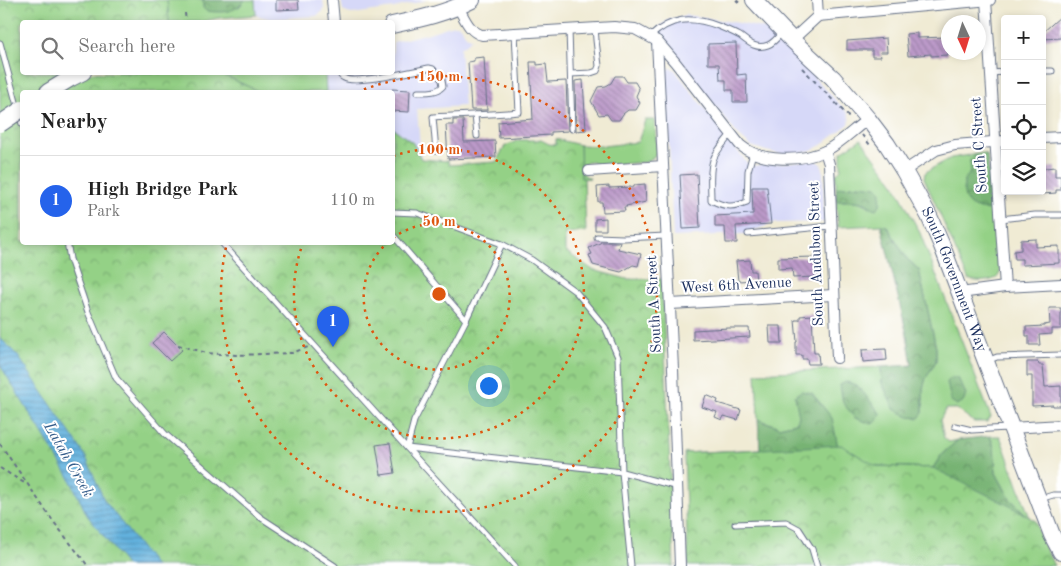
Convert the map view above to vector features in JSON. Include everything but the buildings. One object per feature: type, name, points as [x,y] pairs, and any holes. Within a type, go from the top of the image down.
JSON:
[{"type":"main road","name":"South Government Way","points":[[754,0],[788,36],[833,78],[868,119],[904,171],[929,216],[942,246],[1052,535],[1061,552]]},
{"type":"main road","points":[[395,24],[426,17],[465,3]]},
{"type":"main road","points":[[51,90],[77,75]]},
{"type":"main road","points":[[0,124],[20,110]]},
{"type":"street","points":[[332,0],[334,20]]},
{"type":"street","points":[[816,0],[818,16]]},
{"type":"street","name":"South C Street","points":[[986,0],[990,73],[1000,142],[1000,219],[1005,287]]},
{"type":"street","points":[[788,36],[818,16],[990,0]]},
{"type":"street","points":[[465,3],[472,30],[476,34],[614,26],[635,29],[653,39],[680,68],[736,141],[745,149],[762,156],[783,159],[825,151],[837,144],[868,119]]},
{"type":"street","name":"South A Street","points":[[653,39],[663,166],[680,566]]},
{"type":"street","points":[[1046,138],[1061,137]]},
{"type":"street","points":[[904,171],[936,150],[955,145],[1000,142]]},
{"type":"street","name":"South Audubon Street","points":[[825,151],[829,164],[836,358]]},
{"type":"street","points":[[589,171],[663,166]]},
{"type":"street","points":[[960,292],[1061,284]]},
{"type":"street","name":"West 6th Avenue","points":[[670,304],[833,295]]},
{"type":"street","points":[[1011,428],[1061,425]]},
{"type":"lane","points":[[653,39],[657,30],[681,19],[709,23],[731,31],[758,46],[768,45],[788,36]]},
{"type":"lane","points":[[571,74],[597,71],[599,58],[595,27]]},
{"type":"lane","points":[[569,29],[572,129]]},
{"type":"lane","points":[[436,151],[433,117],[520,112],[515,33]]},
{"type":"lane","points":[[0,43],[20,117]]},
{"type":"lane","points":[[395,74],[429,68],[433,69],[442,80],[442,86],[435,91],[418,92]]},
{"type":"lane","points":[[1046,71],[1052,71]]},
{"type":"lane","points":[[990,73],[1001,72]]},
{"type":"lane","points":[[341,75],[344,79],[351,80],[363,80],[390,75]]},
{"type":"lane","points":[[475,115],[477,136]]},
{"type":"lane","points":[[731,134],[713,160],[710,178],[711,200],[719,204],[736,207],[747,202],[748,171],[753,153]]},
{"type":"lane","points":[[395,212],[416,213],[502,244],[532,260],[576,292],[605,327],[618,357],[622,472],[631,566]]},
{"type":"lane","points":[[1000,219],[1036,215],[1061,215]]},
{"type":"lane","points":[[748,234],[831,226]]},
{"type":"lane","points":[[598,237],[666,236]]},
{"type":"lane","points":[[395,237],[466,320]]},
{"type":"lane","points":[[407,448],[414,420],[466,320],[502,244]]},
{"type":"lane","points":[[68,245],[70,259],[88,312],[116,378],[165,434],[260,517],[335,566]]},
{"type":"lane","points":[[224,245],[515,566]]},
{"type":"lane","points":[[986,361],[997,357],[1061,355]]},
{"type":"lane","points":[[955,426],[972,430],[1011,428]]},
{"type":"lane","points":[[407,448],[622,472],[678,486]]},
{"type":"lane","points":[[1039,499],[1061,495]]},
{"type":"lane","points":[[735,524],[786,522],[799,529],[812,549],[817,566]]},
{"type":"path","points":[[185,13],[186,20]]},
{"type":"path","points":[[178,345],[208,353],[236,356],[292,353],[314,345]]},
{"type":"path","points":[[0,444],[52,521],[88,566]]},
{"type":"path","points":[[0,468],[28,485]]},
{"type":"shaded area","points":[[255,0],[323,0],[324,8],[316,16],[271,19],[256,15]]},
{"type":"shaded area","points":[[341,0],[427,0],[394,8],[352,14],[343,10]]},
{"type":"shaded area","points":[[686,15],[770,30],[848,113],[849,124],[820,146],[809,151],[780,154],[751,146],[738,135],[662,39],[652,33],[668,20]]},
{"type":"shaded area","points":[[458,25],[466,36],[472,39],[460,48],[464,106],[417,109],[421,159],[413,143],[395,130],[395,90],[326,90],[325,75],[395,75],[395,42]]},
{"type":"shaded area","points":[[670,68],[674,69],[751,166],[813,160],[820,163],[823,168],[824,222],[774,223],[745,234],[673,237],[666,72]]},
{"type":"green space","points":[[0,0],[167,0],[169,20],[20,20],[20,75],[223,75],[256,90],[20,90],[20,245],[395,245],[395,130],[413,143],[421,159],[448,161],[449,165],[496,162],[505,146],[519,140],[541,140],[556,145],[556,139],[580,145],[581,178],[584,178],[586,232],[565,233],[565,251],[593,270],[627,279],[662,279],[674,566],[0,566]]},
{"type":"green space","points":[[167,0],[203,0],[239,7],[245,0],[255,0],[256,15],[210,20],[169,20]]},
{"type":"green space","points":[[203,0],[245,0],[232,10],[218,12],[206,11],[203,8]]},
{"type":"green space","points":[[223,75],[325,75],[326,90],[256,90]]},
{"type":"green space","points":[[645,120],[655,120],[657,152],[653,158],[648,162],[619,164],[613,168],[601,168],[591,161],[583,168],[584,175],[590,178],[581,179],[580,145],[603,146],[638,142]]},
{"type":"green space","points":[[861,139],[895,185],[920,233],[991,417],[987,422],[974,422],[957,409],[946,409],[940,420],[944,438],[949,442],[958,440],[942,454],[933,468],[876,466],[872,497],[799,417],[796,423],[779,427],[758,419],[756,373],[881,367],[882,383],[923,413],[923,388],[926,378],[936,361],[936,348],[919,270],[907,259],[887,226],[838,227],[836,201],[858,202],[870,207],[860,185],[836,188],[836,174],[841,169],[841,152]]},
{"type":"green space","points":[[976,154],[970,160],[971,171],[969,176],[986,210],[993,206],[1000,273],[996,278],[985,281],[968,279],[924,178],[925,173],[929,170],[951,158]]},
{"type":"green space","points":[[976,154],[987,154],[993,206],[986,210],[979,209],[970,204],[964,193],[964,180],[970,171],[970,160]]},
{"type":"green space","points":[[860,185],[877,187],[881,191],[880,205],[876,209],[862,202],[836,201],[836,188]]},
{"type":"green space","points":[[881,225],[887,226],[907,259],[919,270],[936,348],[936,361],[926,378],[923,388],[923,413],[919,418],[909,417],[894,409],[882,383],[881,367],[912,365],[907,335]]},
{"type":"green space","points":[[951,378],[958,378],[966,394],[964,401],[957,405],[951,401],[947,382]]},
{"type":"green space","points":[[846,382],[857,385],[880,413],[877,421],[872,424],[855,418],[843,403],[840,385]]},
{"type":"green space","points":[[801,391],[812,393],[832,418],[839,452],[684,453],[760,449],[758,419],[779,427],[796,423],[799,417],[795,396]]},
{"type":"green space","points":[[990,436],[1000,436],[1030,518],[1010,499],[996,473],[994,447]]},
{"type":"green space","points":[[990,436],[994,447],[996,473],[1010,499],[1030,518],[876,466],[933,468],[942,454],[958,440]]},
{"type":"green space","points":[[841,445],[876,466],[933,468],[1010,506],[1036,521],[1040,536],[1054,566],[688,566],[684,453]]},
{"type":"water","name":"Latah Creek","points":[[0,338],[18,356],[85,455],[104,500],[155,566],[127,566],[87,515],[69,477],[0,365]]},
{"type":"place","name":"High Bridge Park","points":[[333,347]]}]
